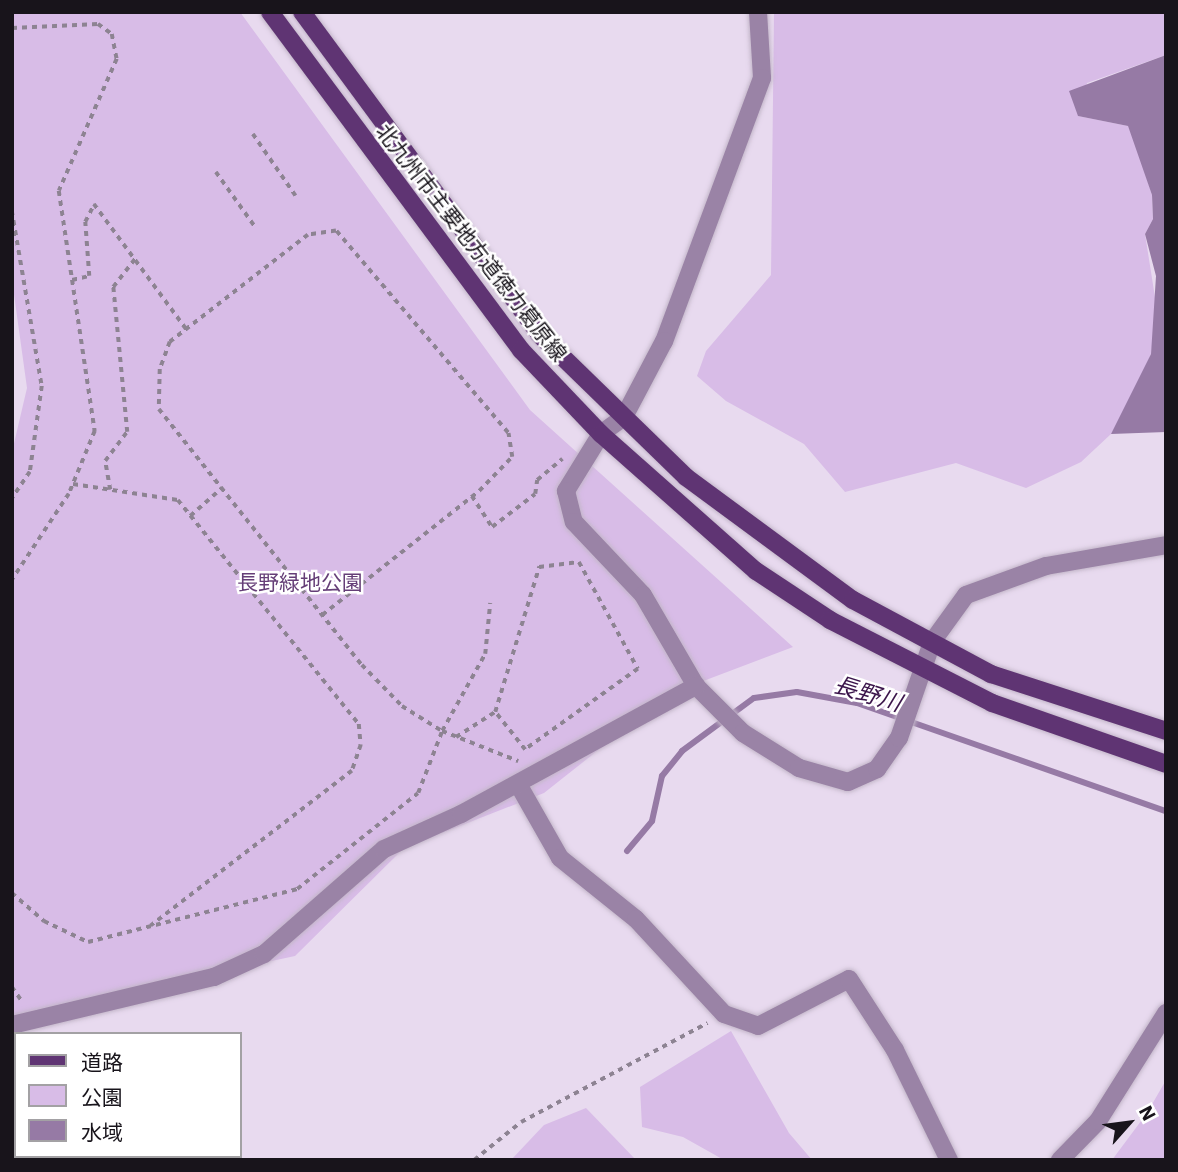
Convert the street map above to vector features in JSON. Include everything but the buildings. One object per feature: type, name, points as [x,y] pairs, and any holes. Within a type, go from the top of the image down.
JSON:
[{"type":"main road","name":"北九州市主要地方道徳力葛原線","points":[[270,12],[521,350],[601,435],[756,571],[926,672],[992,703],[1166,764]]},
{"type":"main road","name":"北九州市主要地方道徳力葛原線","points":[[302,12],[539,334],[686,477],[784,553],[932,642],[991,674],[1166,731]]},
{"type":"street","points":[[758,12],[762,78],[664,341],[624,417],[601,435],[566,491],[574,522],[643,595],[696,686],[743,733],[788,761],[848,782],[877,769],[899,738],[926,672],[932,642],[966,595],[1046,566],[1166,545]]},
{"type":"street","points":[[12,1025],[214,976],[264,954],[384,849],[518,784],[696,686]]},
{"type":"street","points":[[518,784],[560,858],[636,919],[724,1014],[758,1026],[849,979],[895,1050],[949,1160]]},
{"type":"street","points":[[1060,1160],[1098,1121],[1166,1013]]},
{"type":"path","points":[[12,28],[98,24],[112,34],[117,59],[59,191],[95,431],[73,484],[12,580]]},
{"type":"path","points":[[253,134],[296,196]]},
{"type":"path","points":[[216,172],[256,228]]},
{"type":"path","points":[[72,280],[89,276],[85,222],[94,204],[187,330]]},
{"type":"path","points":[[12,211],[42,386],[30,472],[12,499]]},
{"type":"path","points":[[322,615],[472,496],[512,457],[508,433],[336,231],[308,235],[170,342],[160,369],[159,409],[322,615],[402,706],[442,731],[529,765]]},
{"type":"path","points":[[110,490],[105,461],[127,432],[113,287],[135,259]]},
{"type":"path","points":[[472,496],[492,527],[535,494],[537,480],[570,452]]},
{"type":"path","points":[[73,484],[178,500],[359,724],[362,745],[352,771],[151,926]]},
{"type":"path","points":[[190,516],[222,488]]},
{"type":"path","points":[[456,737],[495,712],[539,568],[579,562],[638,669],[525,750],[495,712]]},
{"type":"path","points":[[12,893],[44,921],[88,942],[297,889],[418,793],[442,731],[485,654],[490,603]]},
{"type":"path","points":[[474,1160],[521,1122],[724,1014]]},
{"type":"green space","name":"長野緑地公園","points":[[12,12],[240,12],[530,410],[793,647],[669,694],[544,793],[404,848],[295,956],[13,1016],[12,452],[27,388],[12,280]]},
{"type":"green space","points":[[774,12],[1166,12],[1166,55],[1087,83],[1078,116],[1128,126],[1135,141],[1152,195],[1153,219],[1145,234],[1157,310],[1151,354],[1131,401],[1111,434],[1081,462],[1026,488],[956,463],[845,492],[804,444],[726,401],[697,376],[706,351],[771,275]]},
{"type":"green space","points":[[731,1031],[789,1133],[812,1160],[724,1160],[683,1137],[642,1127],[640,1087]]},
{"type":"green space","points":[[1166,1080],[1166,1160],[1112,1160],[1147,1113]]},
{"type":"green space","points":[[586,1108],[636,1160],[511,1160],[544,1125]]},
{"type":"water","points":[[1166,55],[1166,432],[1111,434],[1151,354],[1156,276],[1145,234],[1153,219],[1152,195],[1128,126],[1078,116],[1069,91]]},
{"type":"waterway","name":"長野川","points":[[627,851],[652,821],[662,776],[682,751],[754,698],[797,692],[857,703],[1166,811]]}]
